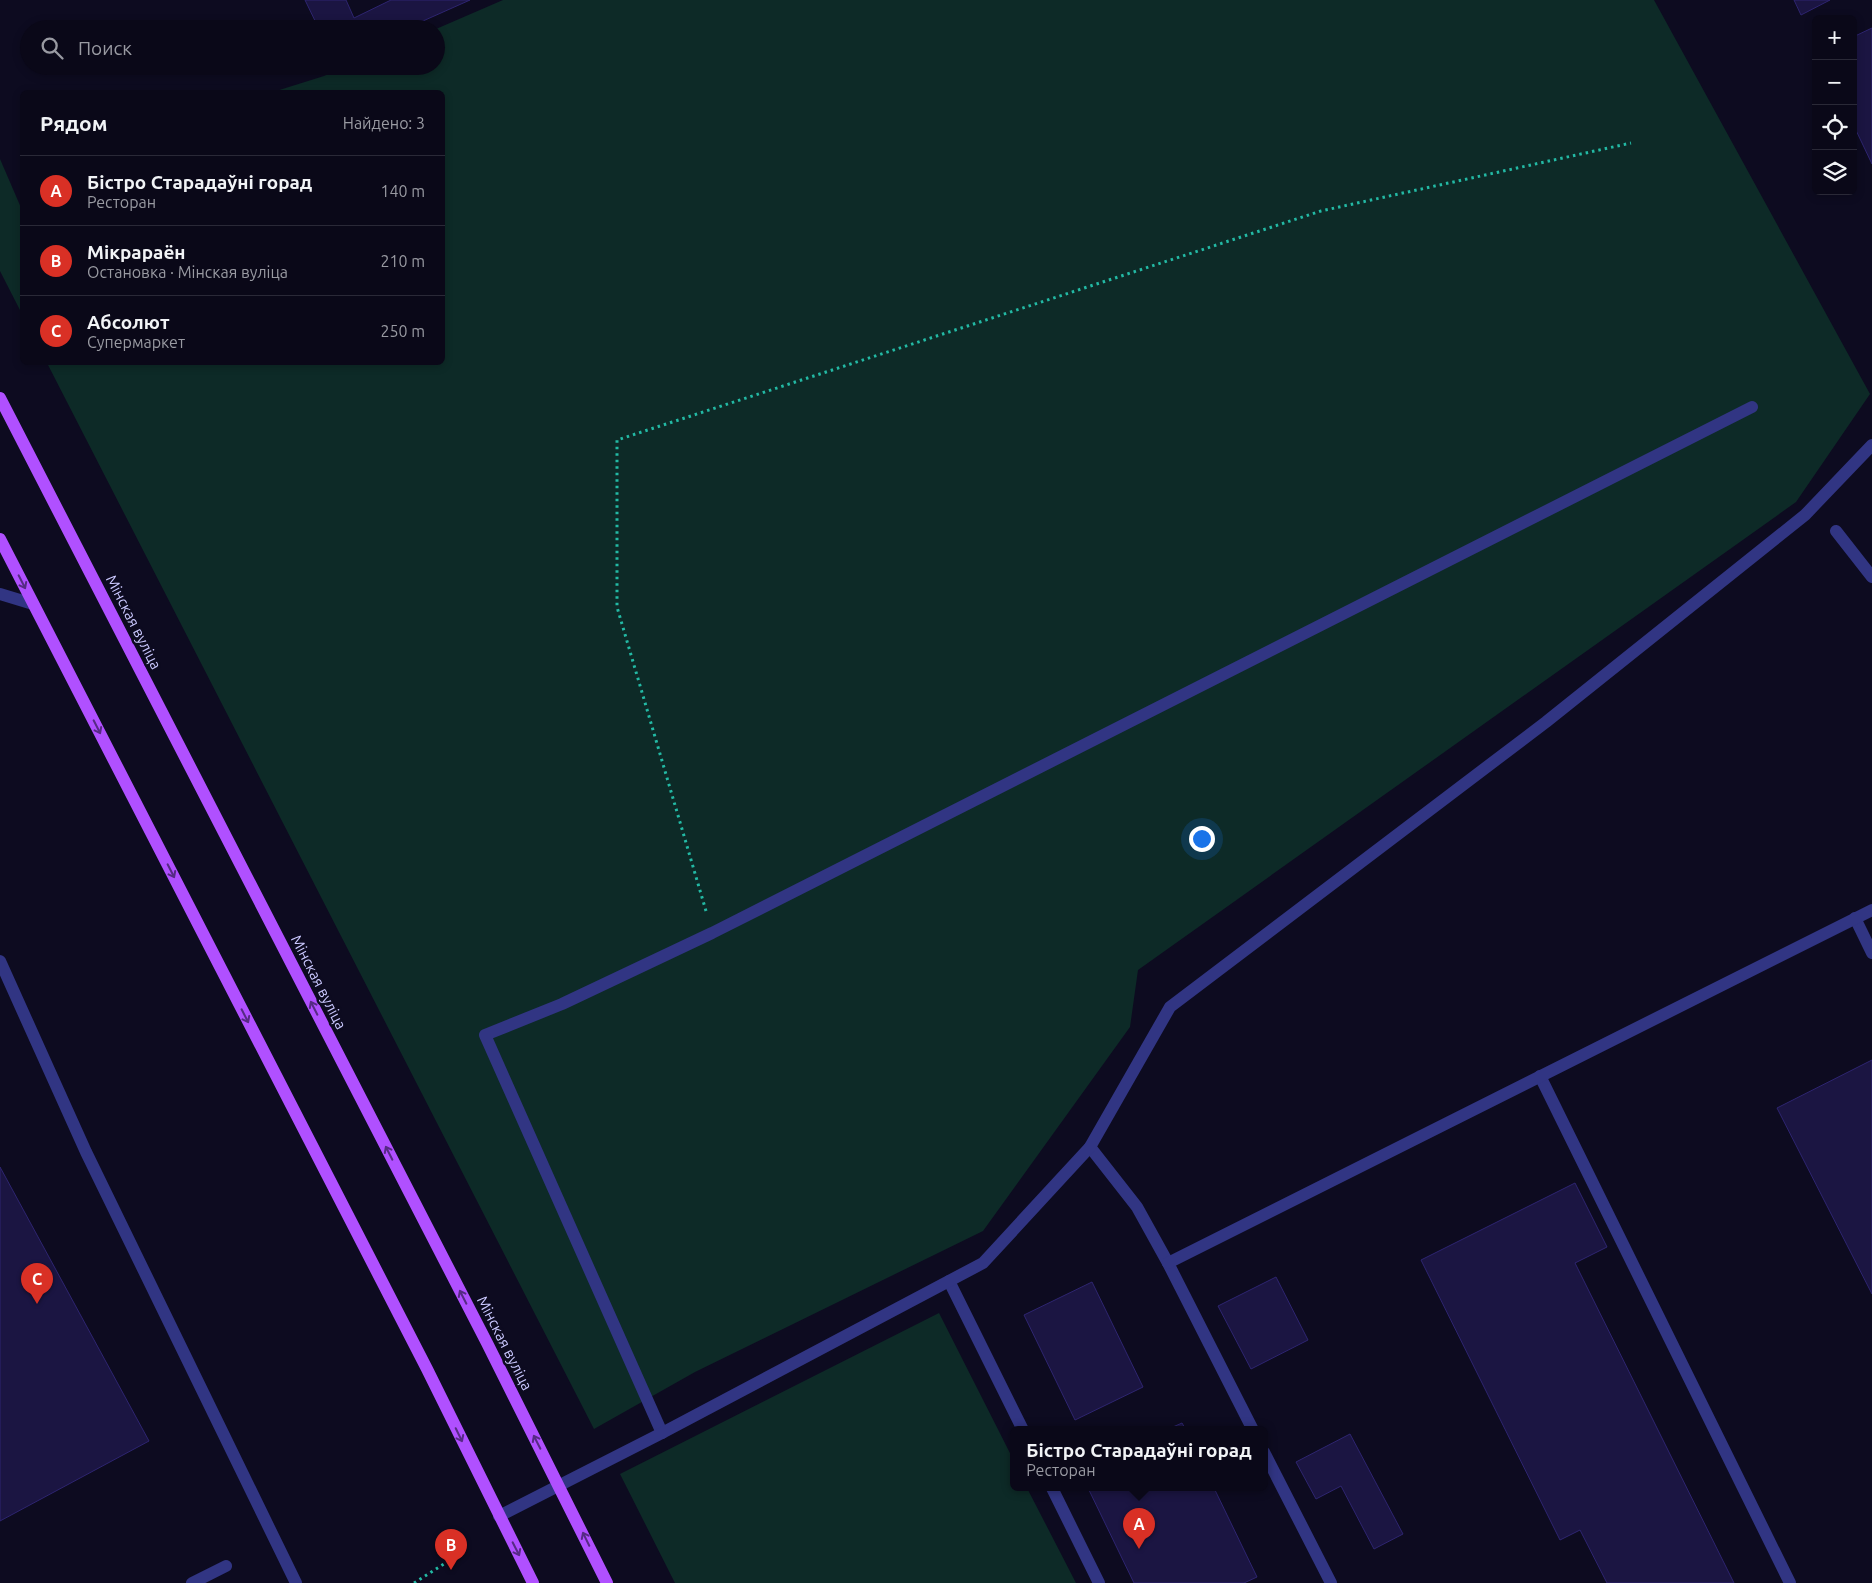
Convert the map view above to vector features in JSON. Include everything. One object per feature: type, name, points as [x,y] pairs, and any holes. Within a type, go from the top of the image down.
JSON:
[{"type":"main road","name":"Мінская вуліца","points":[[0,398],[559,1485],[607,1583]]},
{"type":"main road","points":[[0,539],[422,1360],[532,1583]]},
{"type":"lane","points":[[662,1433],[485,1035],[562,1004],[712,933],[1752,407]]},
{"type":"lane","points":[[499,1516],[662,1433],[983,1263],[1090,1146],[1170,1007],[1546,722],[1805,515],[1872,445]]},
{"type":"lane","points":[[1836,531],[1872,577]]},
{"type":"lane","points":[[0,594],[33,604]]},
{"type":"lane","points":[[1168,1263],[1872,910]]},
{"type":"lane","points":[[1855,918],[1872,953]]},
{"type":"lane","points":[[0,962],[86,1152],[296,1583]]},
{"type":"lane","points":[[1540,1076],[1790,1583]]},
{"type":"lane","points":[[1090,1146],[1137,1207],[1168,1263],[1251,1426]]},
{"type":"lane","points":[[949,1281],[1021,1426]]},
{"type":"lane","points":[[1268,1460],[1331,1583]]},
{"type":"lane","points":[[1053,1491],[1099,1583]]},
{"type":"lane","points":[[192,1583],[226,1566]]},
{"type":"path","points":[[712,933],[617,607],[617,440],[1322,211],[1631,143]]},
{"type":"path","points":[[414,1583],[446,1562]]},
{"type":"green space","points":[[503,0],[1654,0],[1870,394],[1796,502],[1138,970],[1130,1027],[983,1231],[695,1372],[594,1429],[48,365],[445,365],[445,90],[279,90],[326,75],[445,75],[445,25]]},
{"type":"green space","points":[[0,159],[20,205],[20,310],[0,271]]},
{"type":"green space","points":[[939,1313],[1010,1453],[1010,1491],[1029,1491],[1076,1583],[675,1583],[620,1474]]},
{"type":"building","points":[[305,0],[346,0],[354,18],[391,0],[470,0],[425,20],[315,20]]},
{"type":"building","points":[[1794,0],[1830,0],[1801,15]]},
{"type":"building","points":[[1872,28],[1872,164],[1857,132],[1857,35]]},
{"type":"building","points":[[1872,1060],[1872,1294],[1777,1108]]},
{"type":"building","points":[[0,1167],[149,1441],[0,1521]]},
{"type":"building","points":[[1575,1183],[1607,1247],[1575,1263],[1734,1583],[1607,1583],[1580,1530],[1560,1540],[1421,1260]]},
{"type":"building","points":[[1276,1277],[1308,1340],[1251,1369],[1218,1306]]},
{"type":"building","points":[[1092,1282],[1143,1387],[1075,1420],[1024,1315]]},
{"type":"building","points":[[1350,1434],[1403,1534],[1374,1549],[1341,1486],[1316,1499],[1296,1462]]},
{"type":"building","points":[[1089,1491],[1215,1491],[1257,1577],[1244,1583],[1134,1583]]},
{"type":"place","name":"Абсолют","points":[[37,1304]]},
{"type":"place","name":"Бістро Старадаўні горад","points":[[1139,1549]]},
{"type":"place","name":"Мікрараён","points":[[451,1570]]}]
